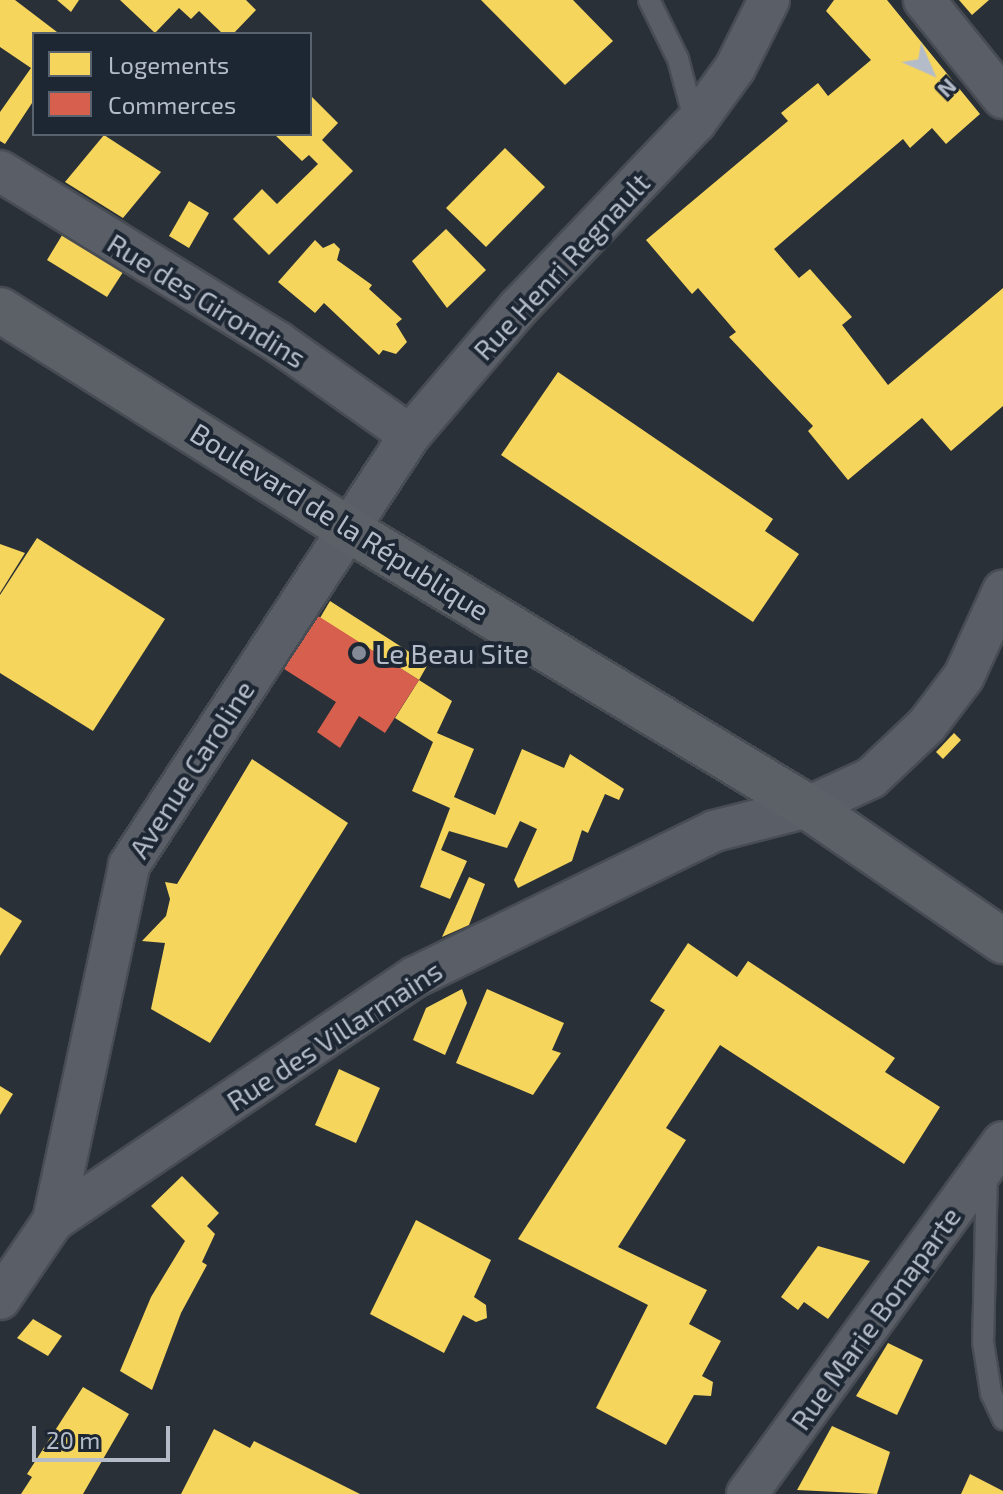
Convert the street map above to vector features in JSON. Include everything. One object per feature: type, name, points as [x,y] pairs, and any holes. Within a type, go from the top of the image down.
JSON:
[{"type":"main road","name":"Boulevard de la République","points":[[0,310],[346,528],[808,807],[1003,941]]},
{"type":"street","name":"Rue Henri Regnault","points":[[346,528],[410,435],[519,307],[695,123],[735,68],[769,0]]},
{"type":"street","points":[[924,0],[1003,98]]},
{"type":"street","name":"Rue des Girondins","points":[[0,171],[278,342],[410,435]]},
{"type":"street","name":"Avenue Caroline","points":[[53,1221],[129,865],[346,528]]},
{"type":"street","name":"Rue des Villarmains","points":[[0,1299],[53,1221],[415,977],[714,831],[808,807],[871,778],[927,725],[964,676],[1003,591]]},
{"type":"street","name":"Rue Marie Bonaparte","points":[[747,1494],[995,1152]]},
{"type":"lane","points":[[649,0],[678,59],[695,123]]},
{"type":"lane","points":[[995,1152],[983,1342],[991,1393],[1003,1419]]},
{"type":"building: Logements","points":[[0,0],[15,0],[57,32],[32,32],[32,103],[5,144],[0,141],[0,112],[31,68],[0,47]]},
{"type":"building: Logements","points":[[57,0],[79,0],[71,12]]},
{"type":"building: Logements","points":[[120,0],[246,0],[256,10],[235,32],[221,32],[199,11],[191,19],[179,8],[154,32]]},
{"type":"building: Logements","points":[[481,0],[573,0],[613,41],[565,85]]},
{"type":"building: Logements","points":[[834,0],[887,0],[980,114],[946,144],[932,128],[910,148],[903,139],[774,249],[799,278],[810,269],[852,317],[842,325],[888,385],[1003,288],[1003,406],[951,451],[922,418],[848,480],[808,431],[813,426],[729,337],[736,332],[698,288],[692,294],[646,240],[788,121],[781,113],[818,83],[828,96],[871,60],[826,11]]},
{"type":"building: Logements","points":[[959,0],[989,0],[972,15]]},
{"type":"building: Logements","points":[[312,97],[338,123],[322,140],[353,171],[269,255],[233,219],[262,189],[277,204],[318,164],[309,155],[302,161],[276,136],[312,136]]},
{"type":"building: Logements","points":[[103,136],[161,172],[123,218],[65,182]]},
{"type":"building: Logements","points":[[505,148],[545,187],[486,247],[446,208]]},
{"type":"building: Logements","points":[[189,201],[209,213],[189,248],[169,236]]},
{"type":"building: Logements","points":[[446,229],[486,270],[447,308],[412,261]]},
{"type":"building: Logements","points":[[64,232],[125,269],[107,297],[47,260]]},
{"type":"building: Logements","points":[[315,240],[323,248],[334,243],[340,249],[337,260],[372,285],[369,289],[402,319],[396,324],[407,342],[396,354],[383,350],[379,355],[324,303],[315,313],[278,282]]},
{"type":"building: Logements","points":[[558,372],[773,519],[765,531],[799,554],[753,622],[501,455]]},
{"type":"building: Logements","points":[[37,538],[165,619],[93,731],[0,673],[0,595]]},
{"type":"building: Logements","points":[[0,544],[25,553],[0,593]]},
{"type":"building: Logements","points":[[330,601],[428,664],[419,680],[320,618]]},
{"type":"building: Logements","points":[[419,680],[452,701],[437,733],[474,749],[454,797],[495,815],[522,749],[564,768],[570,754],[624,789],[619,800],[605,794],[588,833],[582,830],[572,861],[518,888],[514,880],[537,829],[520,821],[507,848],[449,831],[441,850],[467,861],[450,899],[420,887],[450,808],[412,791],[433,742],[395,718]]},
{"type":"building: Logements","points":[[954,733],[961,740],[943,759],[936,752]]},
{"type":"building: Logements","points":[[252,759],[348,823],[210,1043],[151,1009],[165,943],[142,941],[166,916],[170,899],[165,882],[177,884]]},
{"type":"building: Logements","points":[[469,877],[485,884],[469,925],[442,937]]},
{"type":"building: Logements","points":[[0,907],[22,921],[0,956]]},
{"type":"building: Logements","points":[[688,943],[737,977],[748,961],[895,1058],[885,1072],[940,1107],[904,1164],[720,1045],[666,1128],[686,1140],[618,1247],[707,1290],[689,1324],[721,1341],[702,1376],[713,1382],[711,1396],[694,1395],[666,1445],[596,1408],[648,1305],[518,1239],[665,1010],[650,1001]]},
{"type":"building: Logements","points":[[462,989],[467,1003],[445,1055],[413,1040],[426,1008]]},
{"type":"building: Logements","points":[[487,989],[564,1023],[552,1050],[561,1053],[533,1095],[456,1063]]},
{"type":"building: Logements","points":[[339,1069],[380,1088],[356,1143],[315,1125]]},
{"type":"building: Logements","points":[[0,1086],[13,1094],[0,1115]]},
{"type":"building: Logements","points":[[182,1176],[219,1213],[207,1226],[215,1234],[202,1262],[207,1265],[181,1313],[152,1390],[120,1371],[151,1297],[185,1241],[151,1206]]},
{"type":"building: Logements","points":[[416,1220],[491,1260],[474,1297],[486,1305],[487,1318],[476,1322],[463,1315],[444,1353],[370,1314]]},
{"type":"building: Logements","points":[[818,1246],[870,1261],[828,1319],[804,1302],[798,1310],[781,1297]]},
{"type":"building: Logements","points":[[33,1319],[62,1336],[48,1356],[17,1338]]},
{"type":"building: Logements","points":[[888,1343],[923,1360],[897,1415],[856,1396]]},
{"type":"building: Logements","points":[[83,1387],[129,1414],[83,1494],[21,1494],[32,1477],[27,1474]]},
{"type":"building: Logements","points":[[832,1426],[890,1452],[877,1494],[797,1490]]},
{"type":"building: Logements","points":[[214,1429],[250,1448],[254,1441],[360,1494],[181,1494]]},
{"type":"building: Logements","points":[[970,1474],[1003,1491],[1003,1494],[961,1494]]},
{"type":"building: Commerces","points":[[315,614],[419,680],[385,733],[359,716],[340,748],[317,732],[336,702],[281,667]]},
{"type":"place","name":"Le Beau Site","points":[[359,653]]}]
